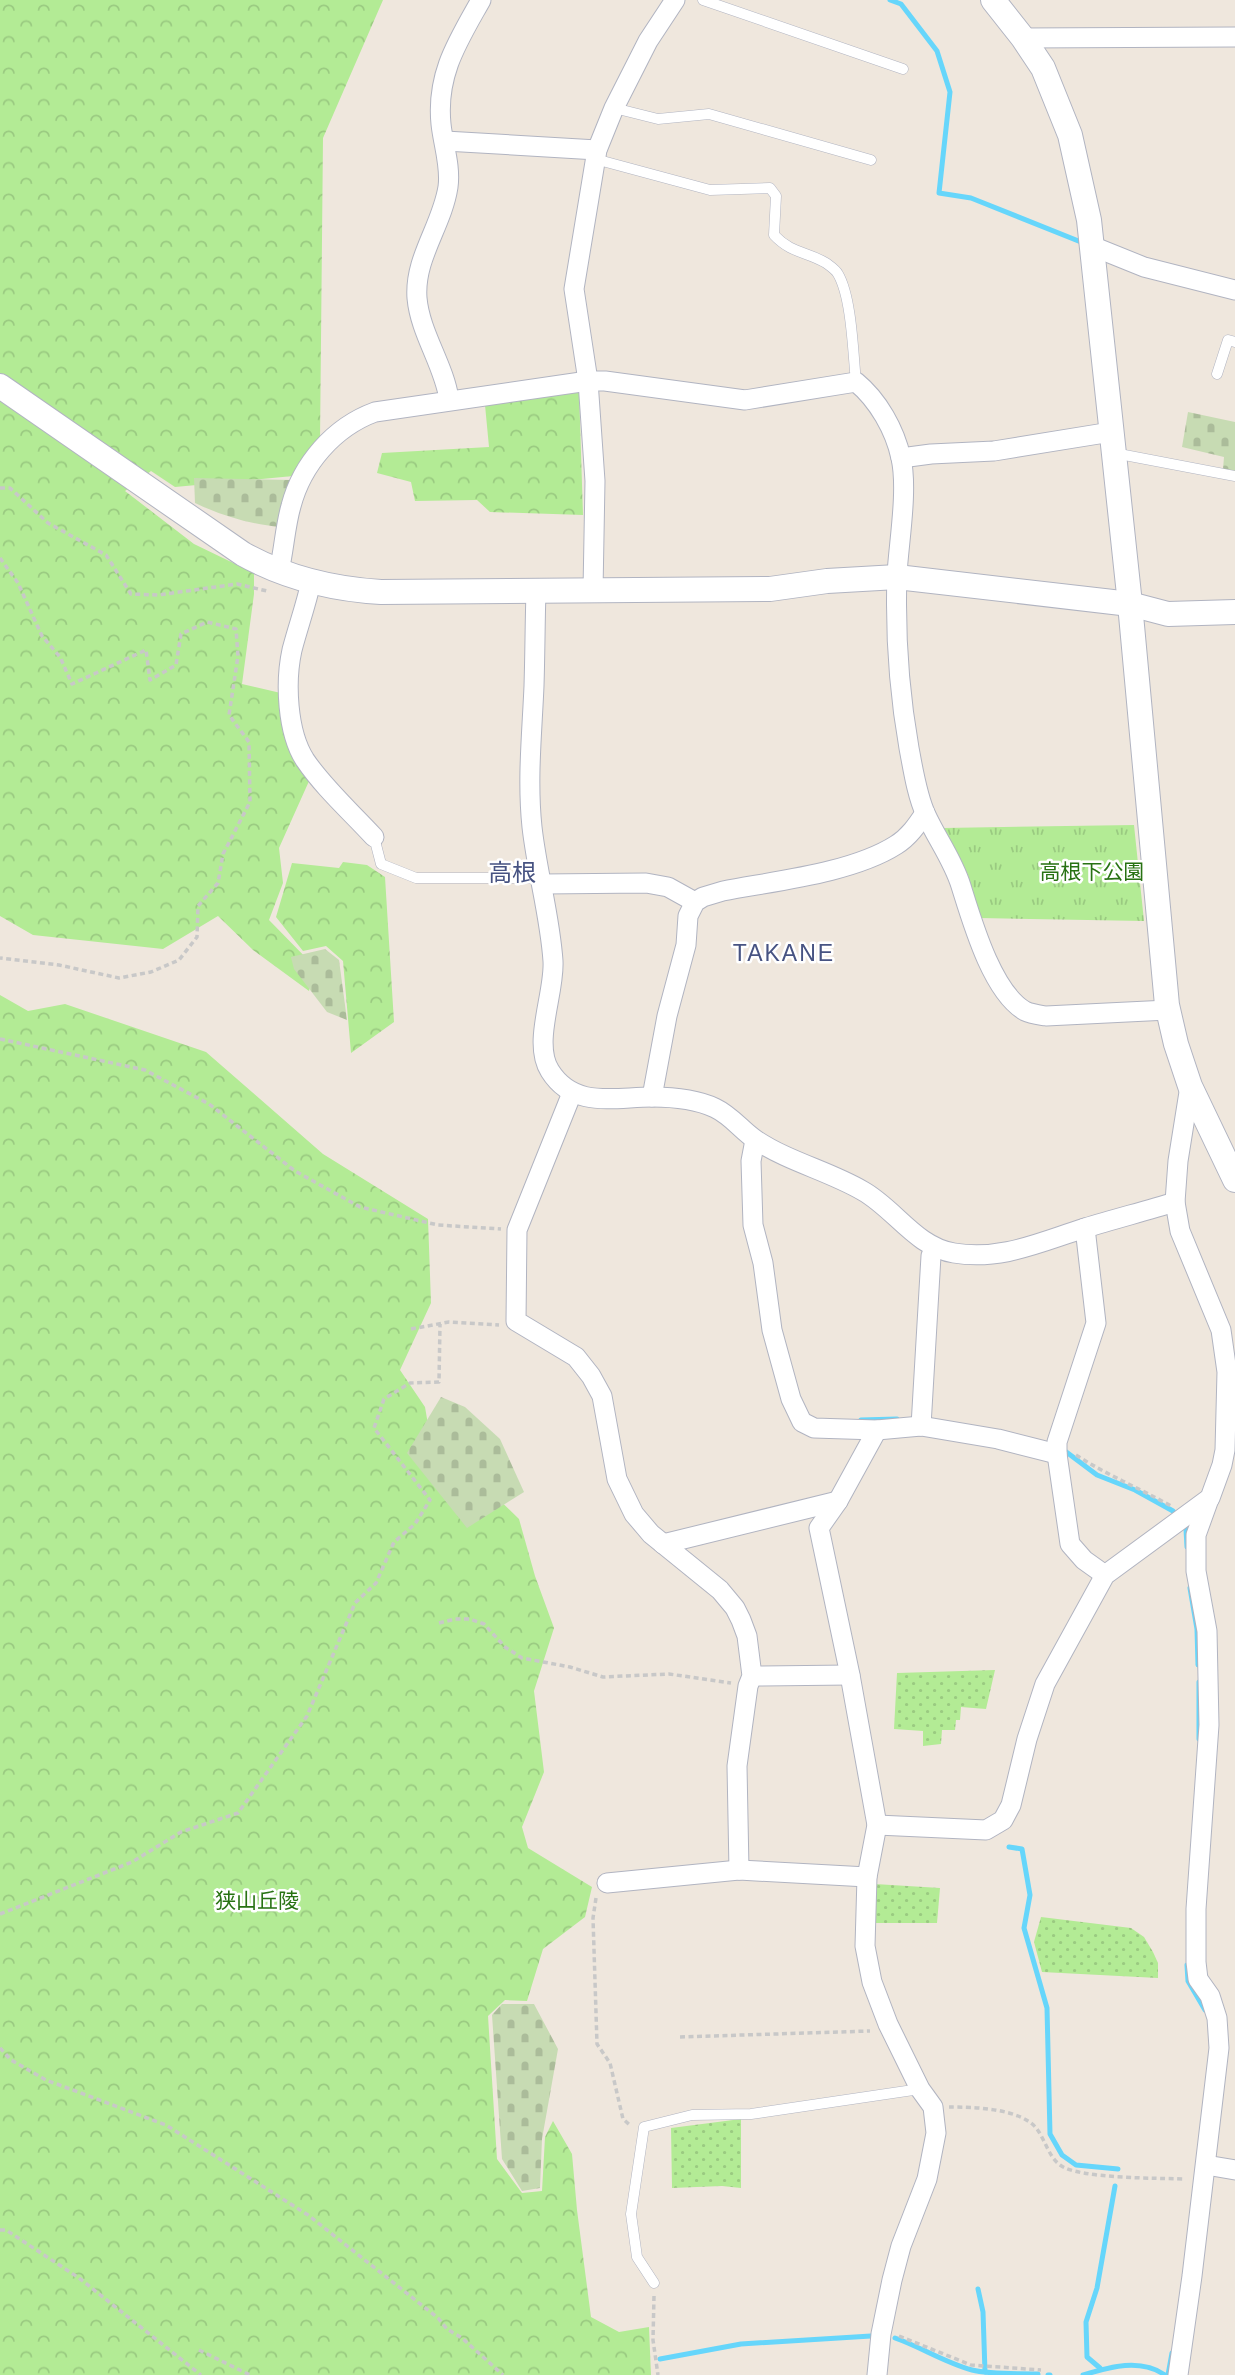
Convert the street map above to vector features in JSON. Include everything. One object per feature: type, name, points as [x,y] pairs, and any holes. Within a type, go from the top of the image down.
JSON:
[{"type":"street","points":[[449,399],[447,384],[421,315],[416,286],[421,263],[442,214],[449,184],[441,123],[444,73],[453,49],[481,0]]},
{"type":"street","points":[[593,592],[595,481],[587,381],[574,289],[596,155],[614,108],[648,41],[675,0]]},
{"type":"street","points":[[993,0],[1043,68],[1070,135],[1089,220],[1130,604],[1168,1010],[1190,1086],[1235,1180]]},
{"type":"street","points":[[1023,38],[1235,37]]},
{"type":"street","points":[[445,141],[596,155]]},
{"type":"street","points":[[1092,246],[1144,267],[1235,290]]},
{"type":"street","points":[[279,571],[290,507],[298,484],[339,429],[355,419],[375,412],[449,399],[587,381],[605,381],[744,400],[856,382],[869,393],[888,424],[901,458],[903,483],[897,577],[897,635],[909,751],[925,813],[957,873],[991,968],[1010,996],[1026,1012],[1046,1016],[1168,1010]]},
{"type":"street","points":[[0,386],[223,542],[279,571],[308,593],[352,590],[593,592],[770,589],[827,581],[897,577],[1130,604],[1168,614],[1235,612]]},
{"type":"street","points":[[901,458],[1113,442]]},
{"type":"street","points":[[536,591],[529,780],[532,829],[553,964],[543,1036],[544,1054],[548,1069],[572,1093],[598,1100],[652,1097],[689,1100],[715,1107],[734,1119],[755,1140],[863,1190],[934,1249],[955,1254],[996,1256],[1020,1251],[1084,1228],[1175,1202]]},
{"type":"street","points":[[308,593],[292,650],[288,676],[289,712],[303,757],[374,837]]},
{"type":"street","points":[[652,1097],[667,1016],[686,945],[688,916],[695,902],[723,891],[856,865],[897,845],[914,830],[925,813]]},
{"type":"street","points":[[542,881],[646,883],[667,887],[695,902]]},
{"type":"street","points":[[1178,2375],[1219,2048],[1217,2018],[1210,1996],[1199,1979],[1196,1962],[1196,1909],[1209,1725],[1207,1631],[1196,1571],[1196,1535],[1210,1498],[1228,1467],[1225,1450],[1231,1372],[1221,1330],[1180,1231],[1175,1202],[1178,1160],[1190,1086]]},
{"type":"street","points":[[572,1093],[517,1230],[516,1321],[576,1357],[591,1376],[601,1396],[617,1479],[642,1525],[720,1590],[735,1608],[747,1636],[750,1681],[737,1766],[739,1870]]},
{"type":"street","points":[[755,1140],[751,1161],[753,1225],[763,1263],[772,1330],[795,1412],[802,1422],[814,1428],[877,1430],[921,1426],[1057,1448]]},
{"type":"street","points":[[1084,1228],[1096,1323],[1057,1448],[1070,1545],[1084,1560],[1105,1575]]},
{"type":"street","points":[[921,1426],[931,1256],[934,1249]]},
{"type":"street","points":[[877,1430],[838,1501],[819,1528],[850,1675],[877,1825],[867,1877],[864,1913],[865,1945],[872,1982],[891,2030],[920,2090],[933,2107],[936,2133],[927,2179],[901,2246],[882,2331],[877,2375]]},
{"type":"street","points":[[877,1825],[986,1830],[1003,1820],[1011,1805],[1027,1739],[1045,1684],[1105,1575],[1210,1498]]},
{"type":"street","points":[[663,1544],[838,1501]]},
{"type":"street","points":[[750,1681],[850,1675]]},
{"type":"street","points":[[607,1883],[739,1870],[867,1877]]},
{"type":"street","points":[[1205,2173],[1235,2170]]},
{"type":"lane","points":[[703,0],[903,69]]},
{"type":"lane","points":[[614,108],[658,120],[709,114],[871,160]]},
{"type":"lane","points":[[596,155],[710,190],[770,188],[776,196],[774,236],[785,247],[826,263],[838,272],[851,330],[856,382]]},
{"type":"lane","points":[[1217,374],[1228,340],[1235,342]]},
{"type":"lane","points":[[1113,442],[1235,476]]},
{"type":"lane","points":[[374,837],[381,864],[416,878],[542,881]]},
{"type":"lane","points":[[654,2283],[637,2257],[631,2214],[644,2127],[692,2115],[751,2114],[920,2090]]},
{"type":"path","points":[[0,488],[10,488],[48,523],[106,555],[131,594],[158,595],[237,584],[308,593]]},
{"type":"path","points":[[0,558],[18,583],[42,636],[60,657],[72,684],[145,650],[150,680],[176,665],[181,634],[207,622],[236,629],[238,656],[229,715],[249,742],[250,802],[223,854],[218,883],[198,906],[197,937],[179,960],[151,972],[120,978],[59,965],[0,958]]},
{"type":"path","points":[[0,1039],[145,1070],[209,1104],[295,1171],[360,1207],[438,1225],[517,1230]]},
{"type":"path","points":[[411,1329],[440,1324],[482,1322],[512,1327],[516,1321]]},
{"type":"path","points":[[0,1914],[132,1863],[181,1832],[237,1813],[307,1716],[355,1603],[376,1583],[394,1542],[415,1524],[430,1500],[374,1428],[384,1399],[410,1383],[439,1382],[440,1324]]},
{"type":"path","points":[[1057,1448],[1131,1484],[1176,1509],[1185,1518]]},
{"type":"path","points":[[439,1623],[470,1619],[484,1624],[505,1647],[522,1658],[557,1664],[603,1677],[668,1674],[750,1681]]},
{"type":"path","points":[[607,1883],[598,1890],[593,1918],[597,2044],[610,2063],[623,2119],[632,2126],[644,2127]]},
{"type":"path","points":[[680,2037],[891,2030]]},
{"type":"path","points":[[0,2048],[12,2060],[46,2080],[166,2125],[307,2215],[438,2318],[447,2329],[462,2338],[503,2375]]},
{"type":"path","points":[[933,2107],[979,2107],[1021,2117],[1033,2124],[1061,2166],[1077,2171],[1113,2176],[1205,2173]]},
{"type":"path","points":[[0,2230],[6,2230],[79,2278],[201,2375]]},
{"type":"path","points":[[654,2283],[653,2340],[658,2375]]},
{"type":"path","points":[[882,2331],[909,2339],[971,2365],[1041,2370]]},
{"type":"path","points":[[199,2350],[250,2375]]},
{"type":"green space","points":[[0,0],[383,0],[323,138],[320,442],[293,476],[175,487],[151,471],[125,491],[194,544],[254,573],[254,594],[242,684],[285,694],[314,770],[279,848],[283,883],[269,920],[314,966],[309,991],[253,950],[218,916],[163,949],[33,935],[0,916]]},
{"type":"green space","points":[[579,390],[583,515],[490,512],[477,500],[415,501],[411,482],[377,473],[382,453],[489,447],[485,405]]},
{"type":"green space","points":[[1188,412],[1235,422],[1235,472],[1223,469],[1224,457],[1182,447]]},
{"type":"green space","points":[[194,478],[292,480],[280,527],[236,519],[195,503]]},
{"type":"green space","name":"高根下公園","points":[[1134,825],[1144,921],[979,918],[968,875],[943,828]]},
{"type":"green space","points":[[343,862],[367,865],[385,877],[394,1022],[351,1053],[343,961],[326,946],[303,951],[276,917],[292,863],[339,868]]},
{"type":"green space","points":[[325,949],[339,960],[347,1020],[327,1012],[294,969],[291,957]]},
{"type":"green space","name":"狭山丘陵","points":[[0,995],[28,1011],[65,1004],[206,1052],[323,1154],[428,1219],[431,1303],[400,1370],[425,1407],[437,1477],[485,1486],[519,1519],[535,1576],[554,1628],[534,1691],[544,1772],[522,1827],[528,1848],[592,1887],[585,1917],[543,1949],[527,2001],[505,2000],[488,2016],[497,2159],[522,2193],[542,2191],[545,2137],[553,2121],[572,2154],[591,2317],[619,2332],[649,2327],[651,2375],[0,2375]]},
{"type":"green space","points":[[441,1397],[465,1407],[500,1439],[524,1492],[467,1528],[407,1453]]},
{"type":"green space","points":[[995,1670],[986,1709],[961,1707],[960,1720],[956,1720],[955,1730],[942,1730],[941,1744],[923,1746],[923,1731],[894,1729],[897,1673]]},
{"type":"green space","points":[[875,1884],[940,1888],[937,1923],[875,1923]]},
{"type":"green space","points":[[1041,1917],[1131,1928],[1144,1937],[1153,1952],[1158,1963],[1158,1978],[1042,1972],[1034,1942]]},
{"type":"green space","points":[[502,2004],[534,2004],[558,2049],[542,2139],[540,2188],[522,2191],[502,2159],[492,2015]]},
{"type":"green space","points":[[741,2119],[741,2188],[672,2188],[671,2128]]},
{"type":"waterway","points":[[890,0],[901,4],[937,51],[950,92],[939,193],[971,198],[1086,244]]},
{"type":"waterway","points":[[861,1420],[897,1419]]},
{"type":"waterway","points":[[1065,1451],[1097,1475],[1135,1490],[1173,1511]]},
{"type":"waterway","points":[[1186,1529],[1187,1547]]},
{"type":"waterway","points":[[1190,1588],[1197,1629],[1198,1665]]},
{"type":"waterway","points":[[1199,1682],[1199,1739]]},
{"type":"waterway","points":[[1009,1847],[1022,1849],[1030,1895],[1024,1928],[1047,2008],[1050,2134],[1062,2155],[1076,2165],[1118,2169]]},
{"type":"waterway","points":[[1187,1965],[1188,1981],[1205,2010]]},
{"type":"waterway","points":[[1100,2368],[1087,2357],[1086,2322],[1097,2288],[1115,2186]]},
{"type":"waterway","points":[[978,2289],[983,2312],[985,2372]]},
{"type":"waterway","points":[[660,2359],[741,2344],[871,2336]]},
{"type":"waterway","points":[[895,2338],[972,2370],[1038,2374]]},
{"type":"waterway","points":[[1168,2375],[1172,2353]]},
{"type":"waterway","points":[[1083,2375],[1135,2365],[1165,2375]]},
{"type":"district","name":"高根","points":[[512,873]]},
{"type":"district","name":"TAKANE","points":[[784,953]]}]
